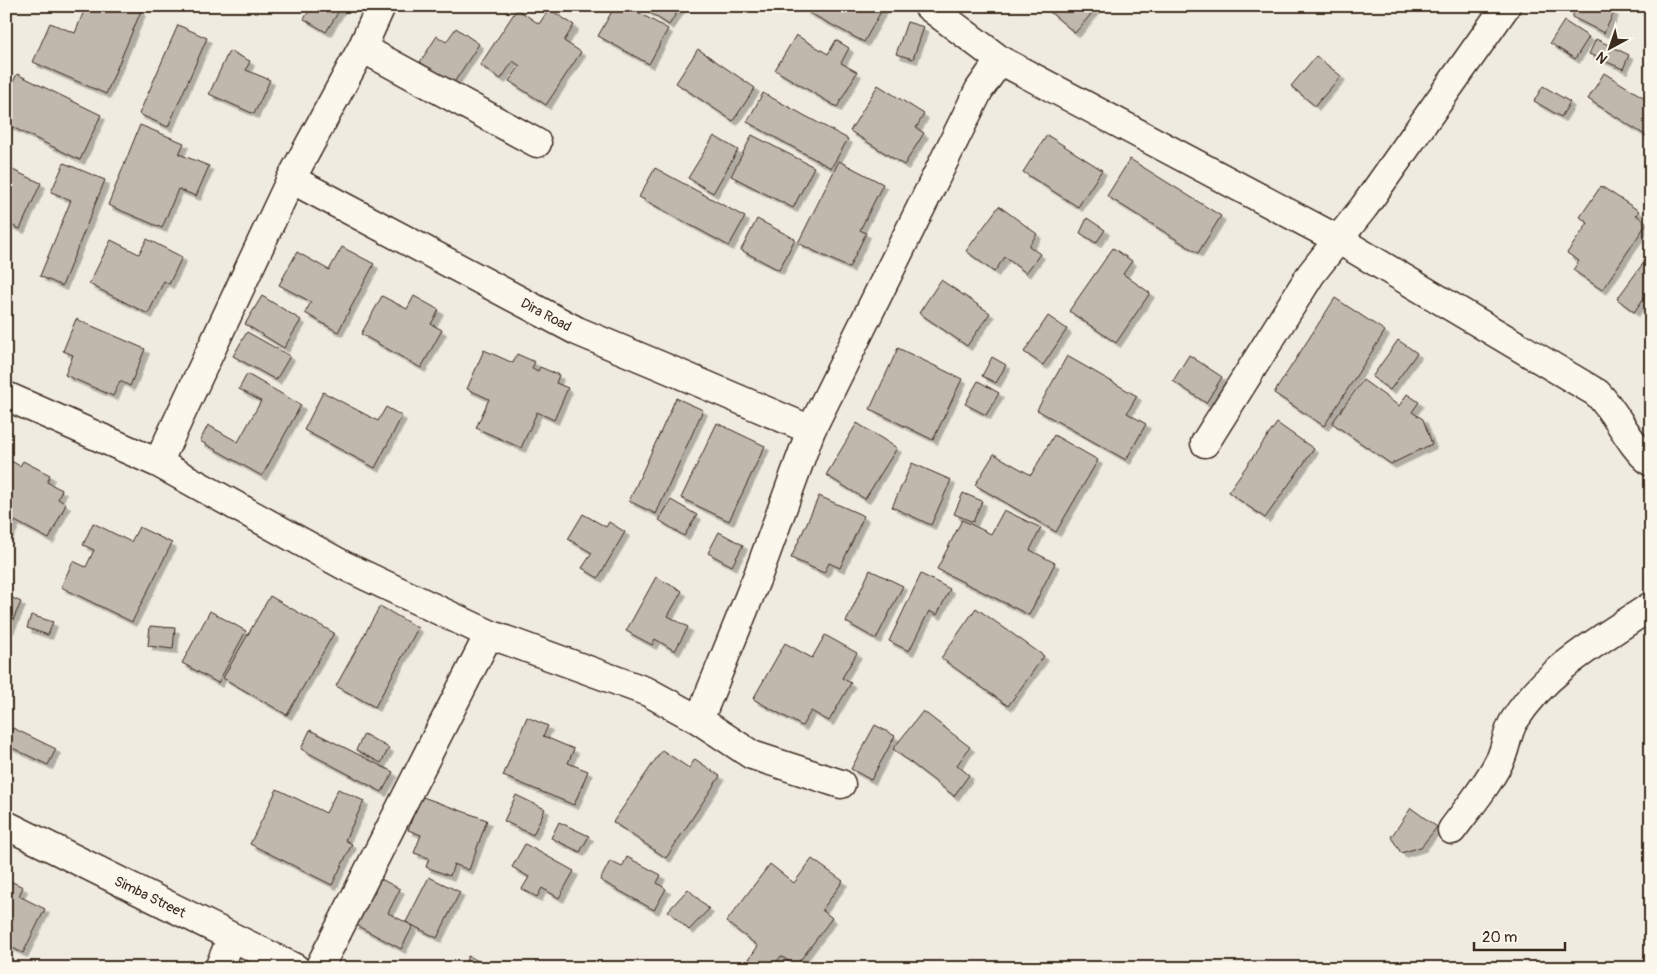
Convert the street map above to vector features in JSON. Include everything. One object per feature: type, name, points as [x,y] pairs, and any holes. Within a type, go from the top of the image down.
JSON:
[{"type":"street","points":[[158,463],[291,179],[362,48],[381,6]]},
{"type":"street","points":[[928,6],[1000,60],[1339,240],[1597,393],[1609,405],[1632,442],[1651,462]]},
{"type":"street","points":[[1205,442],[1311,274],[1364,207],[1506,6]]},
{"type":"street","points":[[362,48],[537,144]]},
{"type":"street","points":[[700,720],[758,575],[811,430],[979,90],[1000,60]]},
{"type":"street","name":"Dira Road","points":[[291,179],[577,331],[811,430]]},
{"type":"street","points":[[6,396],[158,463],[345,566],[489,634],[648,692],[700,720],[752,755],[841,784]]},
{"type":"street","points":[[1452,830],[1486,785],[1501,759],[1512,723],[1546,681],[1566,662],[1651,606]]},
{"type":"street","points":[[319,968],[489,634]]},
{"type":"street","name":"Simba Street","points":[[6,825],[295,968]]},
{"type":"street","points":[[219,968],[232,937]]},
{"type":"building","points":[[86,6],[131,6],[141,11],[106,94],[33,62],[50,23],[75,33]]},
{"type":"building","points":[[312,6],[342,6],[326,32],[304,19]]},
{"type":"building","points":[[615,6],[627,6],[668,29],[649,64],[598,36]]},
{"type":"building","points":[[640,6],[681,6],[669,25]]},
{"type":"building","points":[[806,6],[884,6],[864,42],[804,10]]},
{"type":"building","points":[[1043,6],[1098,6],[1075,33]]},
{"type":"building","points":[[1577,6],[1602,6],[1614,12],[1604,33],[1572,17]]},
{"type":"building","points":[[1642,6],[1651,6],[1651,12]]},
{"type":"building","points":[[517,9],[539,24],[549,9],[574,25],[564,41],[581,52],[546,105],[509,81],[520,66],[513,61],[501,79],[480,65]]},
{"type":"building","points":[[1564,21],[1589,37],[1575,59],[1550,43]]},
{"type":"building","points":[[907,22],[924,27],[913,59],[896,54]]},
{"type":"building","points":[[178,25],[207,38],[168,127],[139,114]]},
{"type":"building","points":[[456,28],[479,44],[453,84],[420,62],[437,36],[446,42]]},
{"type":"building","points":[[796,35],[828,54],[836,40],[849,48],[841,63],[857,72],[837,107],[775,70]]},
{"type":"building","points":[[1596,39],[1629,55],[1623,69],[1589,54]]},
{"type":"building","points":[[698,49],[755,88],[733,121],[676,83]]},
{"type":"building","points":[[229,51],[250,61],[246,70],[270,80],[254,114],[209,94]]},
{"type":"building","points":[[1316,56],[1341,76],[1315,106],[1291,86]]},
{"type":"building","points":[[1604,73],[1651,102],[1651,139],[1588,99]]},
{"type":"building","points":[[17,74],[101,115],[80,160],[6,124],[6,96]]},
{"type":"building","points":[[878,85],[924,114],[916,128],[924,133],[904,165],[850,131]]},
{"type":"building","points":[[1543,86],[1570,102],[1561,117],[1534,101]]},
{"type":"building","points":[[763,93],[848,139],[831,168],[747,122]]},
{"type":"building","points":[[140,125],[184,143],[179,154],[209,166],[196,196],[178,189],[162,228],[108,205]]},
{"type":"building","points":[[752,135],[814,167],[793,208],[731,176]]},
{"type":"building","points":[[1047,135],[1102,170],[1078,207],[1023,172]]},
{"type":"building","points":[[714,136],[738,150],[713,193],[688,178]]},
{"type":"building","points":[[1130,159],[1221,216],[1198,253],[1107,196]]},
{"type":"building","points":[[839,161],[883,184],[860,230],[866,233],[849,268],[798,243]]},
{"type":"building","points":[[64,163],[105,180],[62,286],[40,276],[71,200],[51,192]]},
{"type":"building","points":[[6,167],[41,183],[20,229],[6,223]]},
{"type":"building","points":[[655,168],[745,217],[729,246],[639,197]]},
{"type":"building","points":[[1601,186],[1639,211],[1636,215],[1647,223],[1602,290],[1573,270],[1579,261],[1567,253],[1588,223],[1580,217]]},
{"type":"building","points":[[999,206],[1037,234],[1029,246],[1040,254],[1026,273],[1005,257],[994,272],[966,251]]},
{"type":"building","points":[[1087,218],[1105,230],[1096,243],[1080,233]]},
{"type":"building","points":[[757,219],[795,239],[779,270],[741,250]]},
{"type":"building","points":[[147,239],[182,257],[169,284],[164,281],[148,314],[89,284],[111,240],[139,254]]},
{"type":"building","points":[[342,247],[374,264],[338,332],[305,313],[311,302],[279,285],[297,252],[329,270]]},
{"type":"building","points":[[1113,248],[1132,261],[1123,274],[1150,293],[1116,343],[1069,311]]},
{"type":"building","points":[[1647,258],[1651,260],[1651,288],[1634,312],[1617,299]]},
{"type":"building","points":[[941,280],[990,313],[967,346],[919,313]]},
{"type":"building","points":[[262,296],[301,320],[284,348],[245,324]]},
{"type":"building","points":[[382,296],[407,309],[414,296],[439,310],[431,324],[442,330],[421,368],[361,334]]},
{"type":"building","points":[[1335,298],[1385,331],[1324,426],[1274,393]]},
{"type":"building","points":[[1048,316],[1067,329],[1043,365],[1024,352]]},
{"type":"building","points":[[76,319],[145,349],[130,386],[120,381],[113,396],[65,375],[73,355],[63,351]]},
{"type":"building","points":[[247,332],[290,356],[276,380],[233,356]]},
{"type":"building","points":[[1398,340],[1417,353],[1390,390],[1372,377]]},
{"type":"building","points":[[898,348],[962,379],[933,440],[870,409]]},
{"type":"building","points":[[484,350],[513,363],[517,354],[535,362],[532,368],[538,371],[540,367],[559,375],[556,383],[568,388],[554,420],[537,412],[521,448],[476,428],[489,399],[467,389]]},
{"type":"building","points":[[1189,355],[1222,377],[1206,403],[1173,381]]},
{"type":"building","points":[[1067,356],[1137,396],[1127,413],[1146,424],[1126,460],[1037,410]]},
{"type":"building","points":[[992,357],[1006,365],[996,383],[982,376]]},
{"type":"building","points":[[247,374],[301,405],[262,476],[200,441],[208,425],[238,442],[261,401],[239,389]]},
{"type":"building","points":[[1363,380],[1399,406],[1407,394],[1419,402],[1412,412],[1423,419],[1432,444],[1391,464],[1332,423]]},
{"type":"building","points":[[978,381],[999,393],[986,415],[965,404]]},
{"type":"building","points":[[323,392],[378,421],[386,407],[402,416],[375,468],[304,430]]},
{"type":"building","points":[[676,398],[703,410],[656,514],[629,501]]},
{"type":"building","points":[[717,423],[765,446],[729,521],[681,498]]},
{"type":"building","points":[[857,423],[897,448],[865,499],[826,475]]},
{"type":"building","points":[[1277,423],[1314,449],[1265,518],[1228,492]]},
{"type":"building","points":[[1054,435],[1098,460],[1056,532],[975,485],[994,454],[1031,475]]},
{"type":"building","points":[[6,458],[20,466],[23,461],[50,475],[47,482],[62,490],[58,499],[66,504],[49,539],[15,521],[6,539]]},
{"type":"building","points":[[912,463],[951,480],[931,525],[892,507]]},
{"type":"building","points":[[963,493],[982,501],[973,522],[954,514]]},
{"type":"building","points":[[819,496],[864,516],[840,568],[829,563],[824,573],[791,558]]},
{"type":"building","points":[[671,500],[697,515],[684,536],[659,520]]},
{"type":"building","points":[[1004,510],[1041,528],[1030,550],[1055,563],[1029,615],[937,569],[962,520],[991,534]]},
{"type":"building","points":[[583,514],[606,527],[609,522],[625,532],[598,578],[582,568],[592,553],[568,539]]},
{"type":"building","points":[[93,523],[131,542],[139,527],[172,543],[132,622],[61,587],[73,561],[86,567],[94,550],[83,545]]},
{"type":"building","points":[[719,532],[743,545],[732,566],[708,553]]},
{"type":"building","points":[[870,570],[903,586],[876,639],[846,622]]},
{"type":"building","points":[[921,574],[950,589],[937,615],[929,611],[909,651],[889,641]]},
{"type":"building","points":[[656,577],[682,591],[668,616],[688,627],[675,651],[655,639],[652,645],[626,631]]},
{"type":"building","points":[[6,595],[21,602],[9,629],[6,628]]},
{"type":"building","points":[[270,596],[334,633],[287,715],[223,678]]},
{"type":"building","points":[[380,606],[418,628],[375,707],[336,686]]},
{"type":"building","points":[[976,608],[1044,656],[1008,706],[941,658]]},
{"type":"building","points":[[210,611],[246,631],[218,683],[182,663]]},
{"type":"building","points":[[31,615],[53,622],[48,635],[27,628]]},
{"type":"building","points":[[150,626],[175,628],[173,649],[148,646]]},
{"type":"building","points":[[825,635],[857,653],[842,678],[851,683],[829,721],[811,711],[802,726],[753,699],[785,643],[812,658]]},
{"type":"building","points":[[923,711],[970,747],[957,765],[969,775],[954,796],[893,749]]},
{"type":"building","points":[[527,717],[548,726],[543,736],[574,749],[568,763],[588,771],[574,805],[503,776]]},
{"type":"building","points":[[875,725],[895,736],[871,780],[851,769]]},
{"type":"building","points":[[13,728],[56,749],[48,765],[6,745]]},
{"type":"building","points":[[310,730],[393,772],[382,792],[301,749]]},
{"type":"building","points":[[364,734],[389,748],[381,763],[356,750]]},
{"type":"building","points":[[662,750],[689,768],[695,759],[720,776],[666,858],[613,822]]},
{"type":"building","points":[[277,789],[326,813],[338,789],[364,801],[345,840],[352,844],[332,885],[250,844]]},
{"type":"building","points":[[516,795],[545,809],[533,835],[504,821]]},
{"type":"building","points":[[420,796],[487,820],[469,870],[454,864],[450,876],[426,867],[429,858],[414,853],[421,835],[408,830]]},
{"type":"building","points":[[1411,808],[1437,827],[1421,847],[1401,853],[1391,837]]},
{"type":"building","points":[[559,822],[589,836],[580,852],[551,838]]},
{"type":"building","points":[[525,844],[574,871],[559,898],[542,888],[537,897],[522,889],[529,877],[512,867]]},
{"type":"building","points":[[627,857],[661,875],[657,883],[666,889],[654,910],[600,880],[610,861],[622,867]]},
{"type":"building","points":[[812,859],[843,881],[822,910],[832,918],[796,966],[781,956],[772,968],[760,968],[749,959],[758,946],[726,922],[770,864],[794,883]]},
{"type":"building","points":[[429,877],[460,892],[437,938],[406,922]]},
{"type":"building","points":[[379,878],[400,889],[388,913],[413,926],[401,949],[354,924]]},
{"type":"building","points":[[6,879],[23,887],[19,896],[45,909],[23,953],[6,945]]},
{"type":"building","points":[[688,889],[709,909],[689,930],[668,911]]},
{"type":"building","points":[[468,956],[485,964],[483,968],[463,968]]}]
